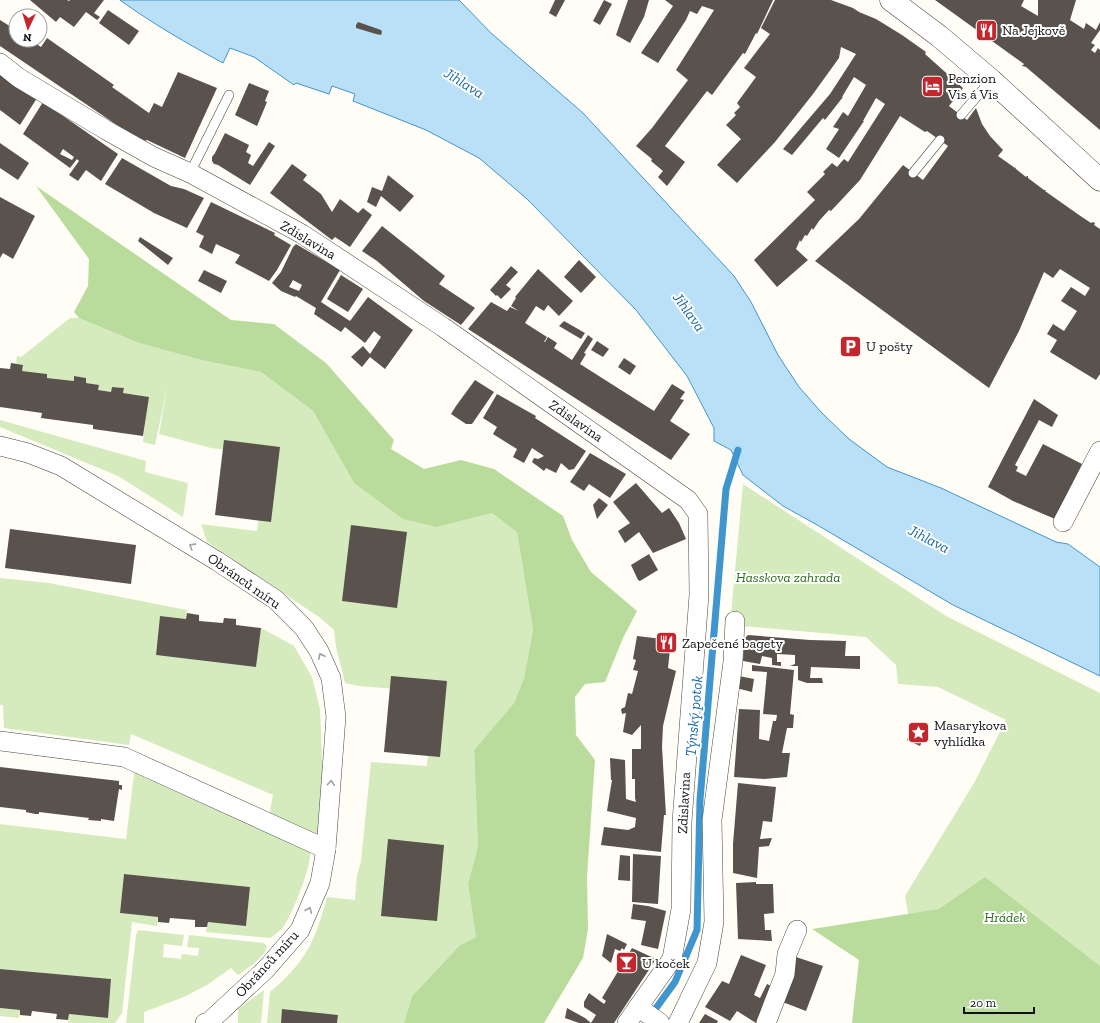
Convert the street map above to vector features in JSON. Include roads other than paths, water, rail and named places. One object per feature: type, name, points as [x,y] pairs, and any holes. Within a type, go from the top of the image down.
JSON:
[{"type":"street","points":[[891,0],[939,36],[991,80],[1100,180]]},
{"type":"street","name":"Zdislavina","points":[[0,63],[19,78],[106,130],[154,157],[190,173],[302,234],[443,327],[688,500],[698,514],[699,596],[682,822],[681,909],[672,959],[649,1015],[627,1023]]},
{"type":"street","name":"Obránců míru","points":[[0,446],[28,453],[61,466],[217,561],[276,600],[304,628],[319,651],[330,678],[336,717],[326,848],[320,883],[300,930],[266,969],[207,1022]]},
{"type":"street","points":[[1063,522],[1100,451]]},
{"type":"street","name":"Zdislavina","points":[[678,1023],[707,963],[714,922],[712,820],[733,662],[735,621]]},
{"type":"street","points":[[0,741],[124,757],[326,848]]},
{"type":"street","points":[[766,1023],[785,974],[787,954],[797,930]]},
{"type":"lane","points":[[961,116],[991,80]]},
{"type":"lane","points":[[190,173],[229,95]]},
{"type":"lane","points":[[914,174],[940,140]]},
{"type":"water","name":"Jihlava","points":[[120,0],[459,0],[491,33],[583,113],[734,276],[751,302],[778,355],[799,387],[822,413],[849,439],[887,467],[941,488],[1056,542],[1068,544],[1100,567],[1100,676],[953,605],[783,506],[743,475],[731,450],[714,441],[714,428],[687,376],[636,310],[526,198],[479,158],[426,130],[353,101],[355,94],[332,86],[329,94],[296,83],[294,85],[254,57],[230,48],[223,63],[197,49]]},
{"type":"waterway","name":"Týnský potok","points":[[651,1015],[675,982],[697,930],[700,800],[726,489],[738,450]]},
{"type":"place","name":"Na Jejkově","points":[[987,30]]},
{"type":"place","name":"Penzion Vis á Vis","points":[[932,86]]},
{"type":"place","name":"U pošty","points":[[851,346]]},
{"type":"place","name":"Zapečené bagety","points":[[667,643]]},
{"type":"place","name":"Masarykova vyhlídka","points":[[919,733]]},
{"type":"place","name":"U koček","points":[[627,963]]},
{"type":"park label","name":"Hasskova zahrada","points":[[788,577]]},
{"type":"park label","name":"Hrádek","points":[[1005,917]]}]
